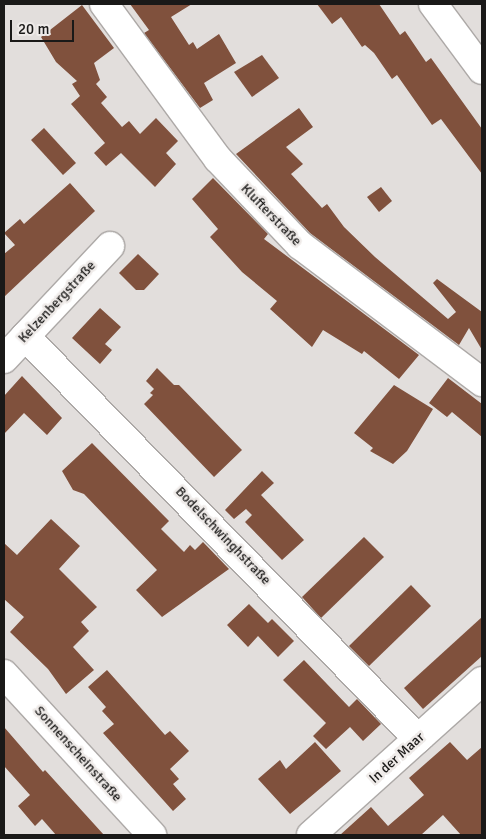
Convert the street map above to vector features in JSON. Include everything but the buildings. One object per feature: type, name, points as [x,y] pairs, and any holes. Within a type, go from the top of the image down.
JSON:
[{"type":"street","name":"Klufterstraße","points":[[104,4],[218,160],[300,245],[482,382]]},
{"type":"street","points":[[433,4],[482,70]]},
{"type":"street","name":"Kelzenbergstraße","points":[[4,359],[110,246]]},
{"type":"street","name":"Bodelschwinghstraße","points":[[25,336],[418,739]]},
{"type":"street","name":"Sonnenscheinstraße","points":[[4,674],[152,835]]},
{"type":"street","name":"In der Maar","points":[[311,835],[482,681]]}]
